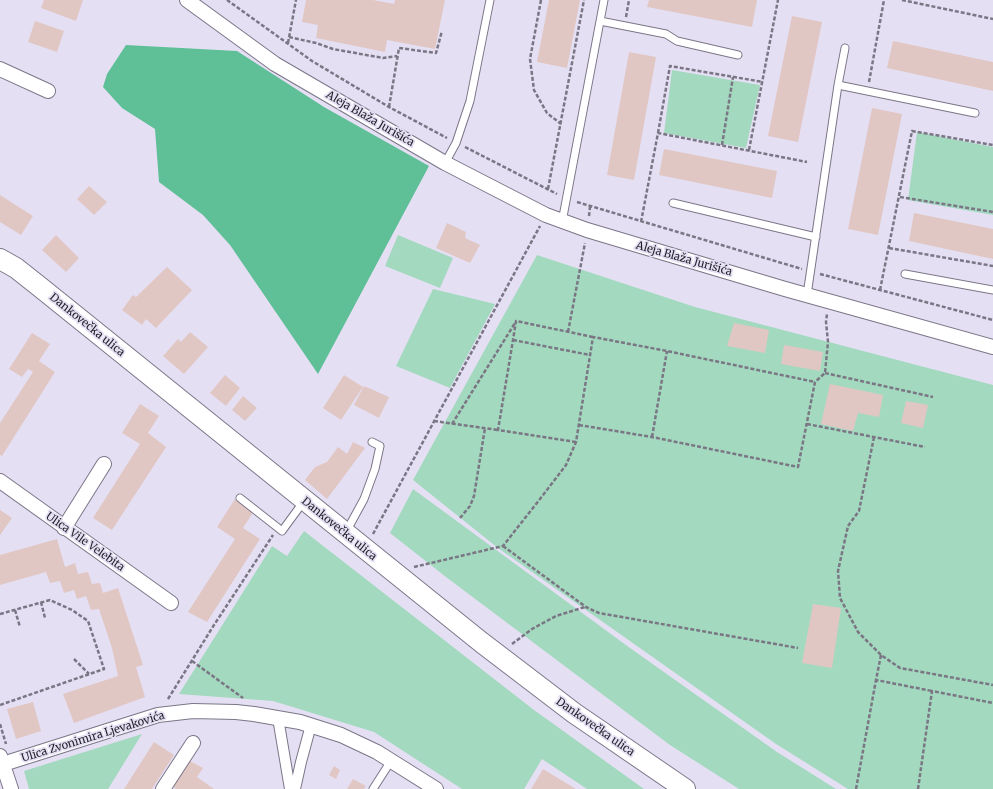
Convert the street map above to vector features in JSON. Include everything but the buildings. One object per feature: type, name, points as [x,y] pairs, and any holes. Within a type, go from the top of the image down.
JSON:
[{"type":"main road","name":"Dankovečka ulica","points":[[0,259],[16,268],[40,287],[481,642],[568,708],[685,789]]},
{"type":"street","name":"Aleja Blaža Jurišića","points":[[188,0],[275,64],[445,163],[562,222],[807,295],[993,347]]},
{"type":"street","points":[[0,69],[48,91]]},
{"type":"street","points":[[64,528],[104,464]]},
{"type":"street","name":"Ulica Vile Velebita","points":[[0,481],[171,603]]},
{"type":"street","name":"Ulica Zvonimira Ljevakovića","points":[[5,756],[158,715],[202,711],[254,714],[311,725],[341,735],[377,752],[428,787]]},
{"type":"street","points":[[278,718],[290,789]]},
{"type":"street","points":[[295,789],[311,725]]},
{"type":"street","points":[[163,789],[193,743]]},
{"type":"street","points":[[5,756],[11,789]]},
{"type":"lane","points":[[445,163],[456,143],[470,101],[490,0]]},
{"type":"lane","points":[[562,222],[604,0]]},
{"type":"lane","points":[[600,21],[666,34],[677,41],[738,55]]},
{"type":"lane","points":[[807,295],[838,84],[845,48]]},
{"type":"lane","points":[[838,84],[976,113]]},
{"type":"lane","points":[[673,203],[816,237]]},
{"type":"lane","points":[[905,274],[993,290]]},
{"type":"lane","points":[[345,534],[364,499],[375,469],[380,446],[372,442]]},
{"type":"lane","points":[[240,498],[282,532],[304,501]]},
{"type":"lane","points":[[373,789],[391,761]]},
{"type":"path","points":[[227,0],[312,60],[389,107],[456,143],[566,198],[590,207],[811,272],[993,320]]},
{"type":"path","points":[[288,43],[296,0]]},
{"type":"path","points":[[542,0],[530,60],[534,90],[547,113],[561,124]]},
{"type":"path","points":[[548,188],[584,0]]},
{"type":"path","points":[[626,17],[630,0]]},
{"type":"path","points":[[749,150],[778,0]]},
{"type":"path","points":[[868,85],[884,0]]},
{"type":"path","points":[[902,0],[993,19]]},
{"type":"path","points":[[389,107],[399,48],[436,53],[442,31]]},
{"type":"path","points":[[289,37],[316,43],[333,49],[383,58],[397,56]]},
{"type":"path","points":[[641,222],[670,66],[763,82]]},
{"type":"path","points":[[722,145],[733,77]]},
{"type":"path","points":[[880,290],[900,197],[912,131],[993,145]]},
{"type":"path","points":[[658,133],[807,162]]},
{"type":"path","points":[[900,197],[993,212]]},
{"type":"path","points":[[568,332],[590,207]]},
{"type":"path","points":[[369,541],[546,215]]},
{"type":"path","points":[[889,248],[993,266]]},
{"type":"path","points":[[579,425],[652,437],[798,467],[815,382],[825,373],[828,342],[826,322],[827,311]]},
{"type":"path","points":[[452,424],[516,321]]},
{"type":"path","points":[[516,321],[815,382]]},
{"type":"path","points":[[498,430],[516,321]]},
{"type":"path","points":[[413,567],[503,546],[566,464],[576,442],[593,337]]},
{"type":"path","points":[[513,340],[590,355]]},
{"type":"path","points":[[652,437],[667,351]]},
{"type":"path","points":[[825,373],[933,397]]},
{"type":"path","points":[[434,421],[576,442]]},
{"type":"path","points":[[807,424],[925,447]]},
{"type":"path","points":[[460,518],[470,506],[474,496],[485,428]]},
{"type":"path","points":[[874,437],[858,511],[848,526],[838,571],[840,598],[858,632],[881,655],[900,668],[993,685]]},
{"type":"path","points":[[158,715],[277,528]]},
{"type":"path","points":[[503,546],[586,607],[599,613],[798,648]]},
{"type":"path","points":[[0,614],[50,600],[72,610],[88,621],[104,669],[0,705]]},
{"type":"path","points":[[41,602],[45,618]]},
{"type":"path","points":[[511,645],[532,629],[556,616],[586,607]]},
{"type":"path","points":[[15,610],[20,627]]},
{"type":"path","points":[[856,789],[881,655]]},
{"type":"path","points":[[74,659],[89,675]]},
{"type":"path","points":[[192,661],[247,701]]},
{"type":"path","points":[[876,680],[993,703]]},
{"type":"path","points":[[918,789],[932,691]]},
{"type":"path","points":[[0,724],[6,744],[5,756]]},
{"type":"green space","points":[[126,45],[237,51],[324,107],[429,166],[318,374],[230,245],[203,215],[159,182],[155,129],[122,108],[103,87],[107,74]]},
{"type":"green space","points":[[672,70],[760,85],[746,148],[664,133]]},
{"type":"green space","points":[[917,132],[993,147],[993,215],[908,200]]},
{"type":"green space","points":[[398,235],[453,258],[440,288],[385,266]]},
{"type":"green space","points":[[537,255],[695,307],[993,385],[993,789],[848,789],[776,744],[498,548],[413,480]]},
{"type":"green space","points":[[433,289],[495,304],[450,388],[396,366]]},
{"type":"green space","points":[[413,489],[630,648],[777,752],[836,789],[739,789],[670,745],[446,577],[390,533]]},
{"type":"green space","points":[[304,531],[534,710],[644,789],[587,789],[542,759],[524,789],[462,789],[374,732],[273,701],[179,694],[272,546],[287,556]]},
{"type":"green space","points":[[142,734],[108,789],[29,789],[24,771]]}]
